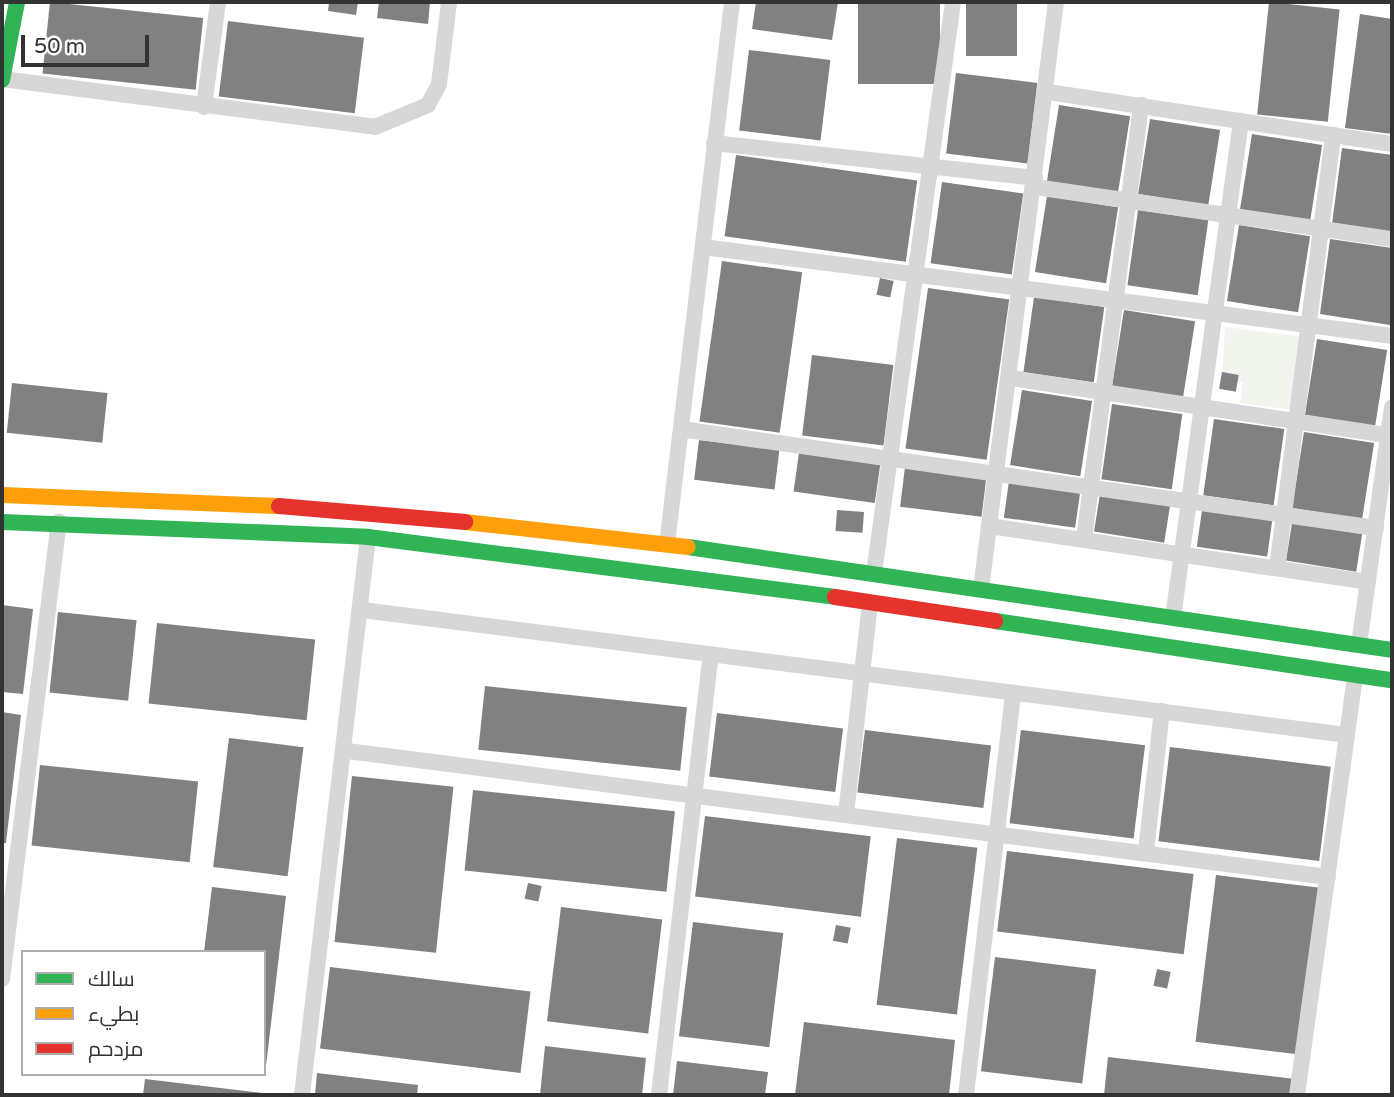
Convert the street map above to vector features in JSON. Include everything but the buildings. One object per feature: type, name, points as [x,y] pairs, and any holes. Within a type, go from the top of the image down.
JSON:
[{"type":"main road","points":[[2,80],[17,2]]},
{"type":"main road","points":[[2,495],[305,506],[667,544],[1392,650]]},
{"type":"main road","points":[[2,523],[59,522],[368,537],[870,602],[1392,680]]},
{"type":"street","points":[[204,107],[218,2]]},
{"type":"street","points":[[2,80],[374,127],[406,119],[428,105],[439,84],[449,2]]},
{"type":"street","points":[[667,544],[732,2]]},
{"type":"street","points":[[874,573],[953,2]]},
{"type":"street","points":[[981,589],[1048,92],[1056,2]]},
{"type":"street","points":[[1048,92],[1392,144]]},
{"type":"street","points":[[1084,539],[1141,105]]},
{"type":"street","points":[[1172,618],[1241,121]]},
{"type":"street","points":[[1277,568],[1333,135]]},
{"type":"street","points":[[714,143],[930,165],[1226,216],[1392,239]]},
{"type":"street","points":[[703,247],[915,274],[1115,295],[1392,336]]},
{"type":"street","points":[[1010,378],[1388,435]]},
{"type":"street","points":[[1359,645],[1392,407]]},
{"type":"street","points":[[681,429],[997,471],[1376,528]]},
{"type":"street","points":[[2,979],[59,522]]},
{"type":"street","points":[[989,526],[1368,582]]},
{"type":"street","points":[[302,1095],[346,751],[368,537]]},
{"type":"street","points":[[846,814],[870,602]]},
{"type":"street","points":[[362,610],[1347,735]]},
{"type":"street","points":[[659,1095],[711,654]]},
{"type":"street","points":[[1297,1095],[1355,675]]},
{"type":"street","points":[[966,1095],[1013,693]]},
{"type":"street","points":[[1146,851],[1162,711]]},
{"type":"street","points":[[346,751],[998,832],[1328,877]]},
{"type":"shaded area","points":[[1225,327],[1303,337],[1294,410],[1240,403],[1243,382],[1222,380]]},
{"type":"traffic: fast","points":[[2,80],[17,2]]},
{"type":"traffic: fast","points":[[2,522],[368,537],[835,597]]},
{"type":"traffic: fast","points":[[688,547],[1392,650]]},
{"type":"traffic: fast","points":[[995,621],[1392,680]]},
{"type":"traffic: slow","points":[[2,495],[279,506]]},
{"type":"traffic: slow","points":[[465,522],[688,547]]},
{"type":"traffic: jam","points":[[279,506],[465,522]]},
{"type":"traffic: jam","points":[[835,597],[995,621]]}]
